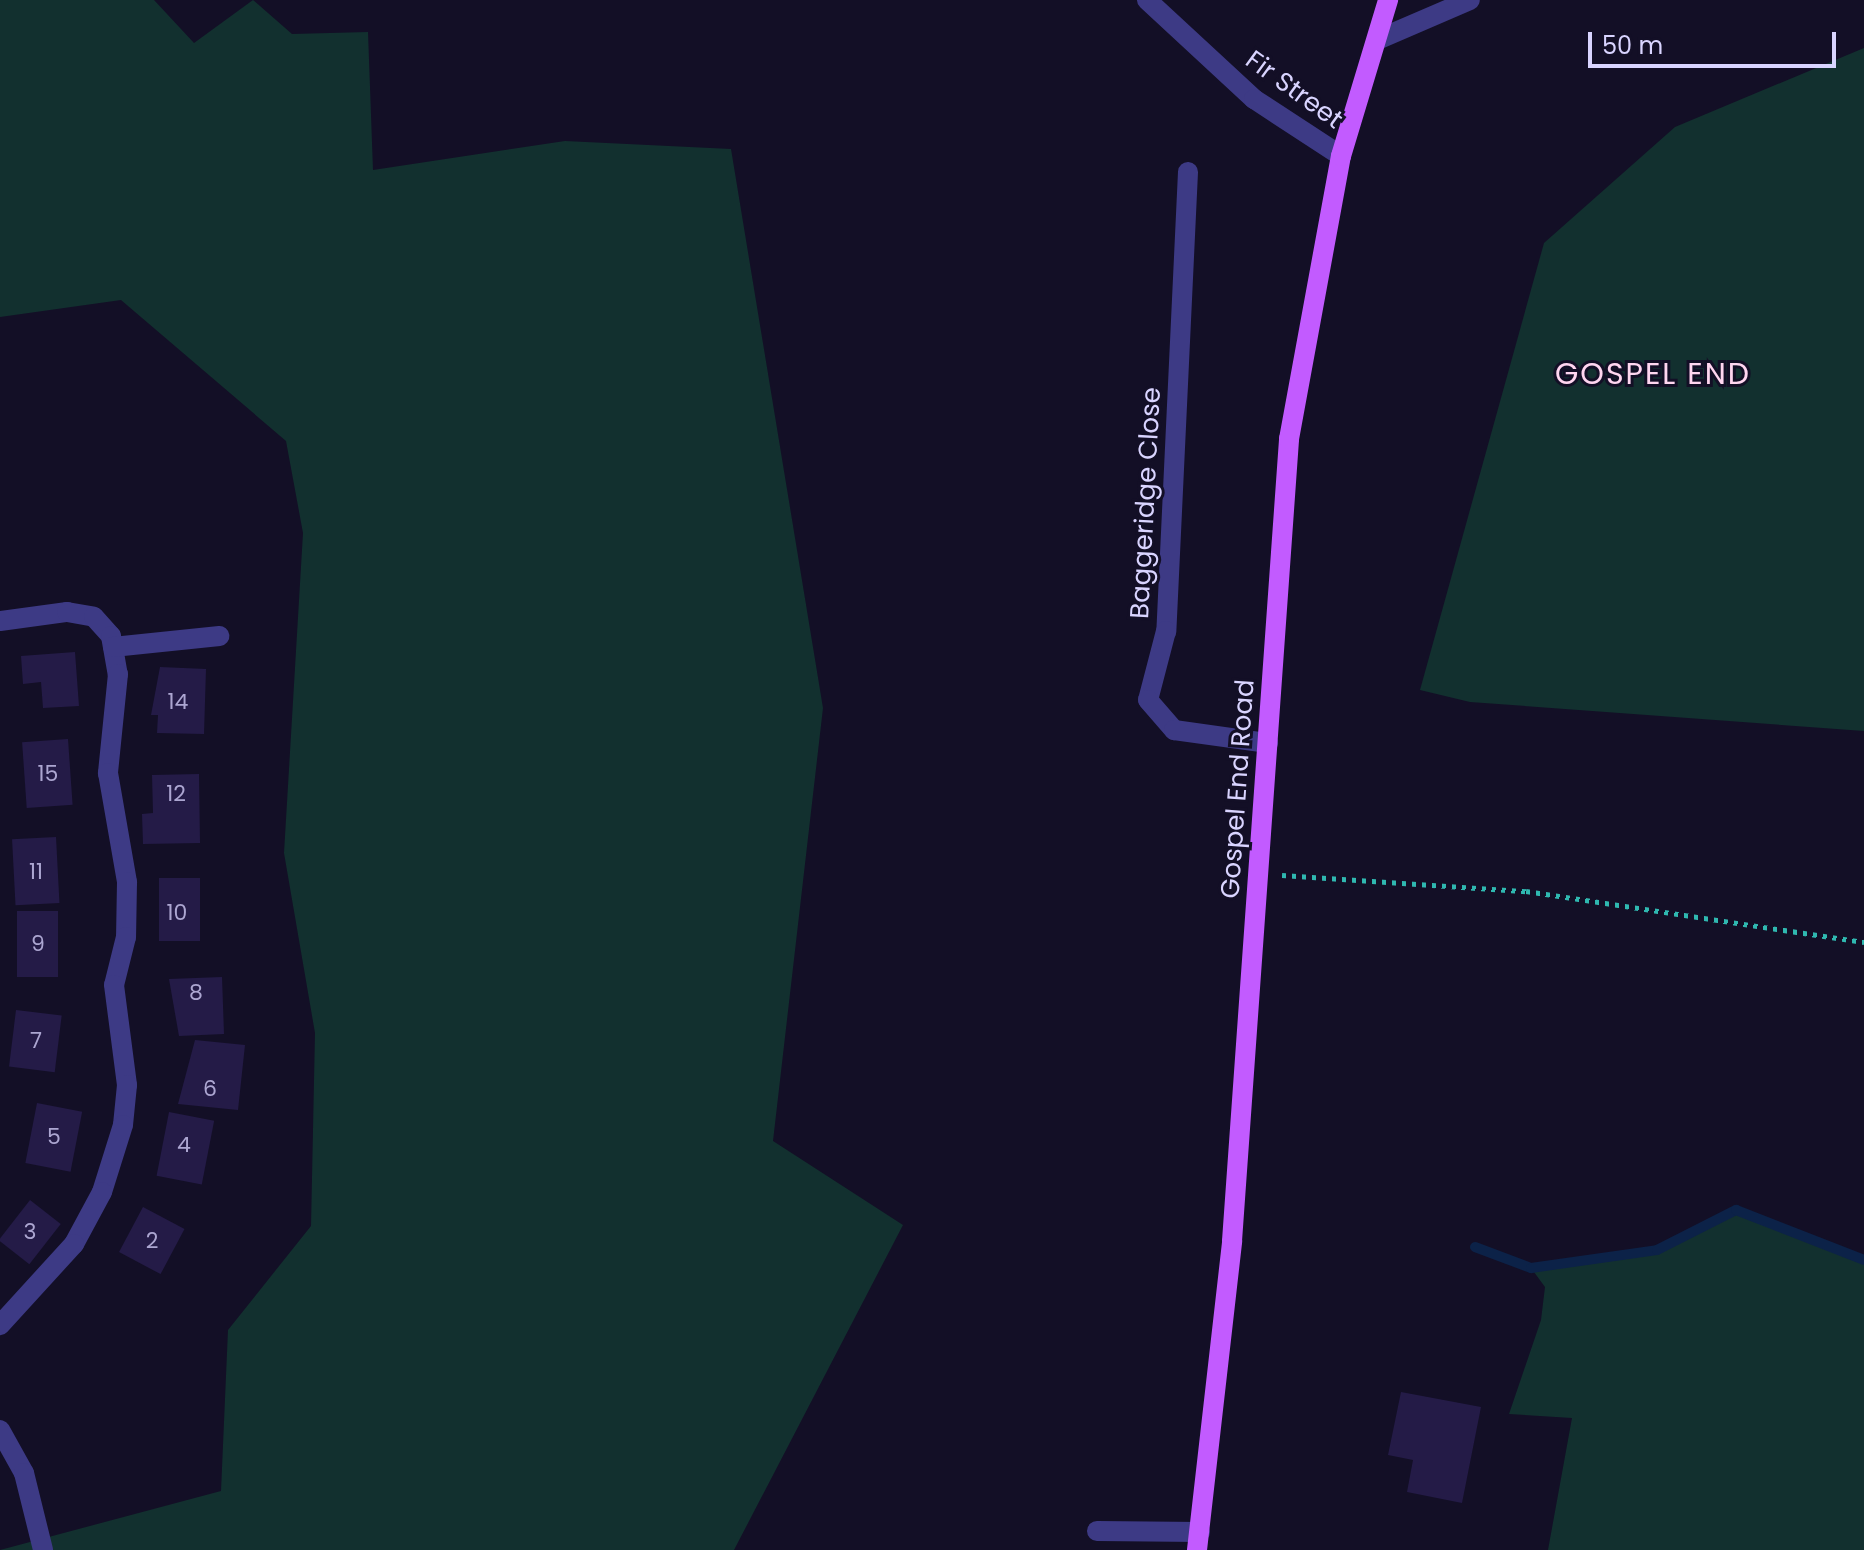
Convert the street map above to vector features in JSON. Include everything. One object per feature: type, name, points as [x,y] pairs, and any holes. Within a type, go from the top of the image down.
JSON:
[{"type":"main road","name":"Gospel End Road","points":[[1198,1541],[1232,1241],[1289,439],[1341,156],[1388,0]]},
{"type":"street","name":"Fir Street","points":[[1147,0],[1254,99],[1341,156]]},
{"type":"street","points":[[1377,40],[1470,0]]},
{"type":"street","name":"Baggeridge Close","points":[[1188,172],[1166,631],[1148,700],[1174,730],[1268,743]]},
{"type":"street","points":[[0,621],[67,612],[94,617],[113,647],[116,729],[108,773],[127,882],[126,937],[114,985],[127,1085],[123,1125],[102,1192],[74,1244],[0,1325]]},
{"type":"street","points":[[113,647],[219,636]]},
{"type":"street","points":[[0,1430],[24,1473],[43,1550]]},
{"type":"street","points":[[1097,1531],[1198,1541]]},
{"type":"path","points":[[1257,873],[1526,891],[1864,942]]},
{"type":"green space","points":[[0,0],[154,0],[194,43],[253,0],[292,34],[368,32],[373,170],[565,141],[731,149],[823,708],[773,1141],[903,1225],[734,1550],[0,1550],[221,1491],[228,1330],[311,1226],[315,1033],[284,853],[303,533],[286,441],[121,300],[0,317]]},
{"type":"green space","points":[[1864,48],[1864,731],[1470,702],[1420,690],[1544,243],[1675,127]]},
{"type":"green space","points":[[1736,1210],[1864,1260],[1864,1550],[1548,1550],[1572,1418],[1509,1414],[1541,1320],[1545,1287],[1531,1268],[1657,1250]]},
{"type":"building","points":[[75,652],[79,706],[43,708],[41,682],[23,684],[21,656]]},
{"type":"building","points":[[160,667],[206,669],[204,734],[157,733],[158,715],[151,715]]},
{"type":"building","points":[[68,739],[73,805],[27,808],[22,742]]},
{"type":"building","points":[[199,774],[200,843],[143,844],[142,814],[153,813],[152,775]]},
{"type":"building","points":[[56,837],[59,903],[16,905],[12,839]]},
{"type":"building","points":[[159,878],[200,878],[200,941],[159,941]]},
{"type":"building","points":[[17,911],[58,911],[58,977],[17,977]]},
{"type":"building","points":[[222,977],[224,1034],[179,1036],[169,979]]},
{"type":"building","points":[[16,1010],[62,1016],[55,1072],[9,1067]]},
{"type":"building","points":[[195,1040],[245,1045],[238,1110],[178,1104]]},
{"type":"building","points":[[37,1103],[82,1112],[71,1172],[25,1163]]},
{"type":"building","points":[[169,1112],[214,1121],[202,1185],[157,1176]]},
{"type":"building","points":[[30,1200],[61,1224],[29,1264],[0,1238]]},
{"type":"building","points":[[143,1207],[184,1229],[161,1274],[119,1252]]},
{"type":"building","points":[[1401,1392],[1481,1407],[1462,1503],[1407,1492],[1413,1460],[1388,1455]]},
{"type":"waterway","points":[[1475,1247],[1531,1268],[1657,1250],[1736,1210],[1864,1260]]},
{"type":"district","name":"GOSPEL END","points":[[1653,374]]}]
